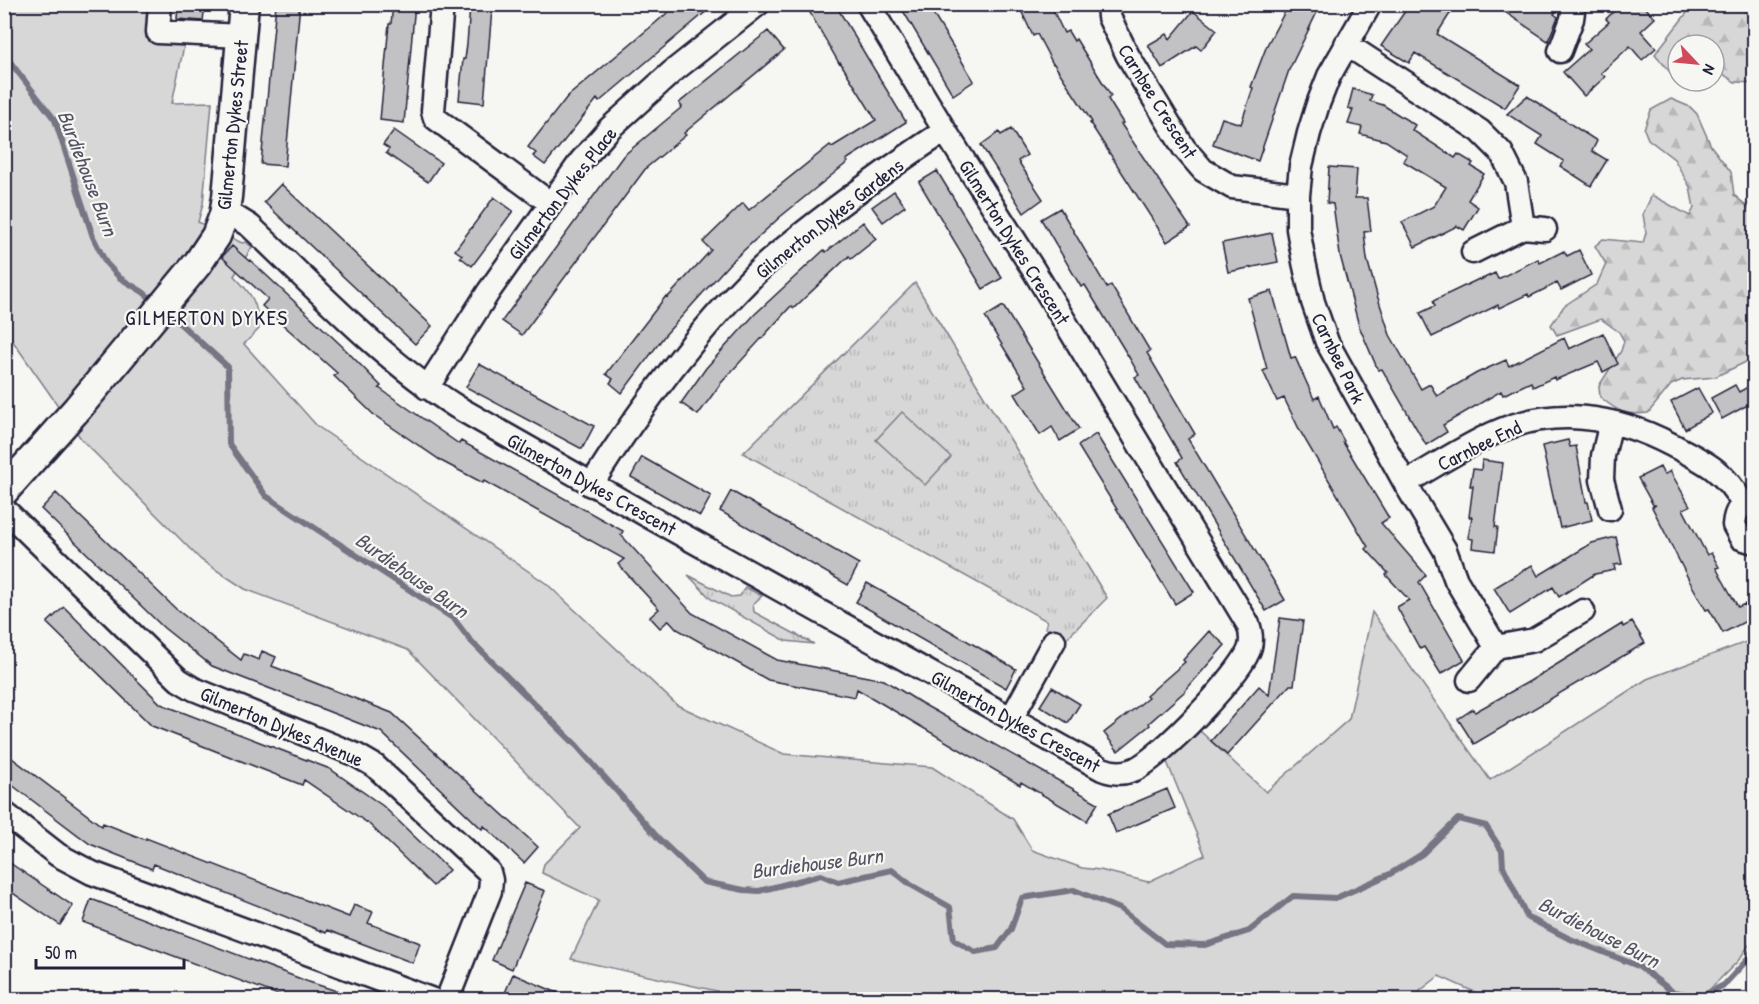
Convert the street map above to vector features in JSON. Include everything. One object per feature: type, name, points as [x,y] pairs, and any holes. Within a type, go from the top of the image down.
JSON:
[{"type":"main road","name":"Gilmerton Dykes Street","points":[[4,491],[131,344],[198,262],[216,236],[224,215],[244,4]]},
{"type":"street","points":[[160,4],[158,32],[242,36]]},
{"type":"street","points":[[442,4],[433,111],[435,118],[550,203]]},
{"type":"street","name":"Gilmerton Dykes Place","points":[[427,388],[489,291],[581,161],[610,128],[672,72],[758,4]]},
{"type":"street","name":"Gilmerton Dykes Crescent","points":[[224,215],[237,218],[249,226],[385,353],[427,388],[591,485],[1102,769],[1112,772],[1135,770],[1155,756],[1204,709],[1245,659],[1250,648],[1251,634],[1248,624],[1033,269],[868,4]]},
{"type":"street","name":"Carnbee Crescent","points":[[1108,4],[1109,17],[1128,56],[1184,148],[1203,170],[1232,187],[1298,195]]},
{"type":"street","name":"Carnbee Park","points":[[1370,4],[1346,44],[1317,104],[1301,166],[1298,230],[1304,262],[1313,302],[1327,342],[1445,550],[1456,579],[1496,647]]},
{"type":"street","points":[[1560,51],[1572,19],[1574,4]]},
{"type":"street","points":[[1346,44],[1480,131],[1501,152],[1516,182],[1534,228],[1473,252]]},
{"type":"street","name":"Gilmerton Dykes Gardens","points":[[591,485],[654,391],[695,340],[757,272],[857,192],[945,131]]},
{"type":"street","name":"Carnbee End","points":[[1405,483],[1493,434],[1533,419],[1571,416],[1611,422],[1655,436],[1717,470],[1749,503],[1735,516],[1734,525],[1741,538],[1755,542]]},
{"type":"street","points":[[1610,509],[1602,480],[1603,456],[1611,422]]},
{"type":"street","name":"Gilmerton Dykes Avenue","points":[[4,509],[179,680],[194,689],[366,760],[489,872],[490,891],[447,999]]},
{"type":"street","points":[[1469,680],[1496,647],[1534,640],[1583,611]]},
{"type":"street","points":[[1011,718],[1054,641]]},
{"type":"street","points":[[4,813],[58,855],[92,873],[219,922],[433,999]]},
{"type":"green space","points":[[4,5],[148,5],[146,38],[185,41],[172,103],[212,102],[203,204],[198,222],[242,243],[246,242],[252,247],[234,276],[253,300],[258,320],[259,329],[244,344],[317,426],[547,584],[677,705],[784,754],[932,767],[1013,819],[1032,850],[1082,868],[1148,882],[1205,855],[1167,762],[1200,731],[1266,792],[1349,719],[1372,612],[1490,780],[1647,679],[1754,639],[1754,938],[1738,961],[1699,1000],[1490,999],[1439,976],[1420,991],[1419,1000],[715,1000],[717,991],[571,959],[599,900],[542,873],[544,864],[580,828],[408,650],[245,589],[201,560],[82,440],[5,330]]},
{"type":"green space","points":[[1693,5],[1733,5],[1754,17],[1754,83],[1735,82],[1726,76],[1726,33],[1671,33]]},
{"type":"green space","points":[[1666,40],[1666,67],[1655,54]]},
{"type":"green space","points":[[1671,99],[1690,107],[1697,114],[1711,146],[1731,172],[1734,195],[1754,212],[1754,358],[1715,377],[1682,380],[1671,385],[1648,413],[1633,414],[1617,409],[1600,397],[1599,386],[1621,351],[1624,341],[1619,332],[1601,319],[1557,335],[1551,325],[1564,306],[1597,284],[1606,264],[1595,246],[1603,239],[1643,243],[1646,233],[1643,214],[1652,195],[1690,216],[1694,208],[1690,187],[1674,159],[1648,139],[1644,129],[1651,110]]},
{"type":"green space","points":[[915,283],[1107,598],[1065,640],[1045,628],[1047,621],[743,453]]},
{"type":"green space","points":[[902,412],[951,457],[925,485],[876,440]]},
{"type":"green space","points":[[688,575],[731,597],[740,596],[745,587],[762,596],[753,604],[754,612],[814,644],[786,641],[711,599]]},
{"type":"building","points":[[178,4],[205,4],[203,21],[177,19]]},
{"type":"building","points":[[276,4],[300,4],[285,166],[261,164]]},
{"type":"building","points":[[393,4],[415,4],[404,123],[380,120]]},
{"type":"building","points":[[678,4],[715,4],[599,102],[597,99],[545,165],[533,156],[536,153],[528,147],[567,97]]},
{"type":"building","points":[[805,4],[835,4],[906,122],[846,160],[848,162],[780,217],[729,264],[665,335],[622,393],[610,383],[613,379],[606,374],[666,296],[668,297],[711,250],[703,242],[743,203],[749,210],[830,145],[832,147],[876,120],[839,63]]},
{"type":"building","points":[[899,4],[927,4],[974,81],[953,95]]},
{"type":"building","points":[[1018,4],[1050,4],[1064,33],[1068,31],[1074,41],[1076,39],[1111,96],[1108,99],[1123,123],[1121,124],[1190,227],[1167,242],[1053,64],[1037,34],[1033,36]]},
{"type":"building","points":[[1289,4],[1321,4],[1289,70],[1258,161],[1213,144],[1222,118],[1241,124],[1253,88],[1251,87],[1267,45]]},
{"type":"building","points":[[1410,4],[1456,4],[1437,34],[1520,85],[1505,108],[1415,53],[1409,63],[1381,46]]},
{"type":"building","points":[[1493,4],[1560,4],[1554,14],[1558,17],[1548,41]]},
{"type":"building","points":[[1621,4],[1642,4],[1655,18],[1641,31],[1656,48],[1642,60],[1630,46],[1601,73],[1605,77],[1584,96],[1563,72],[1589,49],[1584,44],[1609,22],[1606,19]]},
{"type":"building","points":[[470,7],[492,9],[484,103],[459,100]]},
{"type":"building","points":[[1193,11],[1217,30],[1201,50],[1196,46],[1162,68],[1148,45],[1167,34],[1170,39]]},
{"type":"building","points":[[768,31],[784,50],[684,133],[686,135],[646,168],[522,335],[502,321],[623,156],[682,107],[679,103]]},
{"type":"building","points":[[1353,89],[1372,95],[1370,101],[1383,105],[1415,125],[1412,130],[1455,158],[1458,154],[1473,163],[1471,166],[1484,174],[1468,200],[1478,207],[1464,230],[1457,226],[1415,247],[1402,222],[1434,206],[1446,187],[1403,161],[1407,155],[1386,141],[1360,134],[1362,127],[1348,124],[1353,110],[1348,108]]},
{"type":"building","points":[[1527,96],[1597,141],[1592,151],[1607,160],[1591,186],[1560,166],[1564,161],[1537,144],[1542,136],[1507,114]]},
{"type":"building","points":[[1011,129],[1027,155],[1018,161],[1043,199],[1024,213],[981,145],[999,132],[1001,135]]},
{"type":"building","points":[[394,130],[441,163],[428,182],[386,153],[389,149],[383,145]]},
{"type":"building","points":[[1329,167],[1357,169],[1355,198],[1367,198],[1371,231],[1364,232],[1367,259],[1377,295],[1390,335],[1421,389],[1430,384],[1437,396],[1477,373],[1506,360],[1509,366],[1564,338],[1569,349],[1603,333],[1618,364],[1603,372],[1598,362],[1533,387],[1531,382],[1503,395],[1501,391],[1443,425],[1447,432],[1426,445],[1382,369],[1378,370],[1359,326],[1340,255],[1333,204],[1327,203]]},
{"type":"building","points":[[937,171],[1002,278],[983,289],[919,182]]},
{"type":"building","points":[[281,184],[432,326],[415,344],[264,202]]},
{"type":"building","points":[[894,191],[905,206],[883,222],[872,207]]},
{"type":"building","points":[[494,197],[513,211],[472,266],[455,250]]},
{"type":"building","points":[[1060,208],[1107,288],[1111,285],[1150,351],[1147,353],[1195,434],[1188,439],[1285,600],[1266,611],[1177,462],[1182,458],[1135,377],[1139,375],[1130,359],[1085,285],[1081,287],[1041,219]]},
{"type":"building","points":[[863,222],[876,239],[851,259],[849,256],[794,308],[791,306],[721,383],[698,415],[681,403],[706,368],[755,314],[824,250],[826,252]]},
{"type":"building","points":[[1272,233],[1278,262],[1228,272],[1222,243]]},
{"type":"building","points":[[232,246],[342,346],[381,386],[379,388],[459,444],[461,441],[623,531],[621,535],[692,613],[777,660],[884,680],[1098,803],[1087,821],[1021,782],[1020,785],[857,689],[855,697],[768,680],[677,629],[669,620],[660,628],[650,617],[659,609],[618,564],[624,559],[484,481],[483,483],[443,462],[374,415],[334,376],[337,373],[262,306],[268,299],[222,257]]},
{"type":"building","points":[[1579,250],[1591,275],[1561,290],[1557,283],[1529,297],[1528,294],[1499,308],[1498,305],[1432,337],[1420,313],[1435,306],[1433,301],[1479,279],[1495,273],[1498,279],[1538,259],[1540,263],[1564,251],[1567,256]]},
{"type":"building","points":[[1272,291],[1291,358],[1295,357],[1314,399],[1319,396],[1333,429],[1336,427],[1389,518],[1381,523],[1426,575],[1419,582],[1464,660],[1441,674],[1424,647],[1420,649],[1397,607],[1409,600],[1366,549],[1368,547],[1300,431],[1284,398],[1277,401],[1263,371],[1267,369],[1248,298]]},
{"type":"building","points":[[1003,306],[1079,429],[1060,441],[1052,427],[1040,435],[1015,394],[1027,386],[985,317]]},
{"type":"building","points":[[479,364],[594,426],[582,449],[466,387]]},
{"type":"building","points":[[1755,383],[1755,401],[1722,419],[1711,398],[1735,385],[1739,392]]},
{"type":"building","points":[[1698,388],[1712,413],[1685,429],[1671,402]]},
{"type":"building","points":[[1096,434],[1194,592],[1175,604],[1078,446]]},
{"type":"building","points":[[1568,440],[1570,447],[1576,446],[1586,502],[1588,502],[1592,520],[1560,528],[1542,446]]},
{"type":"building","points":[[642,457],[711,496],[700,516],[631,477]]},
{"type":"building","points":[[1482,460],[1503,463],[1495,527],[1498,527],[1495,551],[1472,548],[1473,539],[1468,538],[1472,517],[1469,517],[1473,469],[1481,470]]},
{"type":"building","points":[[1660,467],[1664,475],[1670,471],[1690,506],[1683,509],[1707,555],[1711,553],[1719,567],[1716,568],[1738,607],[1745,604],[1752,618],[1723,633],[1690,582],[1652,507],[1656,505],[1653,505],[1638,478]]},
{"type":"building","points":[[731,491],[859,564],[848,585],[720,511]]},
{"type":"building","points":[[56,493],[176,609],[241,660],[244,654],[259,660],[262,651],[276,657],[272,666],[392,713],[538,847],[524,863],[484,826],[482,829],[381,732],[212,666],[164,628],[41,509]]},
{"type":"building","points":[[1616,537],[1622,564],[1614,565],[1615,570],[1595,574],[1559,597],[1553,587],[1510,614],[1494,588],[1532,565],[1538,576],[1592,543]]},
{"type":"building","points":[[867,583],[1016,669],[1006,688],[856,602]]},
{"type":"building","points":[[64,607],[161,704],[330,769],[383,806],[449,870],[433,886],[369,824],[304,780],[302,785],[152,726],[47,623]]},
{"type":"building","points":[[1280,618],[1303,621],[1294,685],[1290,685],[1227,755],[1211,741],[1259,686],[1269,695]]},
{"type":"building","points":[[1632,622],[1645,643],[1474,744],[1458,719],[1473,709],[1475,712],[1530,681],[1622,624],[1623,627]]},
{"type":"building","points":[[1209,631],[1225,645],[1184,692],[1149,723],[1150,725],[1118,751],[1104,733],[1148,698],[1146,696],[1185,662],[1183,660]]},
{"type":"building","points":[[1052,687],[1080,704],[1068,723],[1040,706]]},
{"type":"building","points":[[4,752],[102,826],[103,823],[146,840],[146,838],[349,917],[354,905],[373,912],[368,923],[420,943],[413,963],[327,930],[326,933],[154,864],[152,869],[90,844],[4,779]]},
{"type":"building","points":[[1167,789],[1175,808],[1116,833],[1108,814]]},
{"type":"building","points":[[4,859],[73,906],[60,925],[4,887]]},
{"type":"building","points":[[525,883],[545,891],[512,969],[492,960]]},
{"type":"building","points":[[91,899],[309,982],[352,996],[351,999],[289,999],[83,922]]},
{"type":"building","points":[[513,974],[572,999],[514,999],[504,995]]},
{"type":"waterway","name":"Burdiehouse Burn","points":[[4,54],[55,120],[93,237],[106,263],[120,278],[156,303]]},
{"type":"waterway","name":"Burdiehouse Burn","points":[[166,311],[228,367],[229,444],[266,496],[454,619],[470,640],[577,746],[659,839],[704,882],[759,891],[821,875],[838,882],[892,870],[911,885],[950,907],[954,940],[975,952],[997,948],[1011,929],[1022,898],[1074,890],[1120,909],[1165,944],[1205,945],[1249,931],[1293,896],[1336,898],[1390,874],[1422,854],[1458,819],[1486,826],[1502,851],[1503,866],[1527,917],[1568,938],[1638,966],[1673,992],[1702,996],[1724,985],[1747,960],[1754,946]]},
{"type":"district","name":"GILMERTON DYKES","points":[[207,317]]}]
